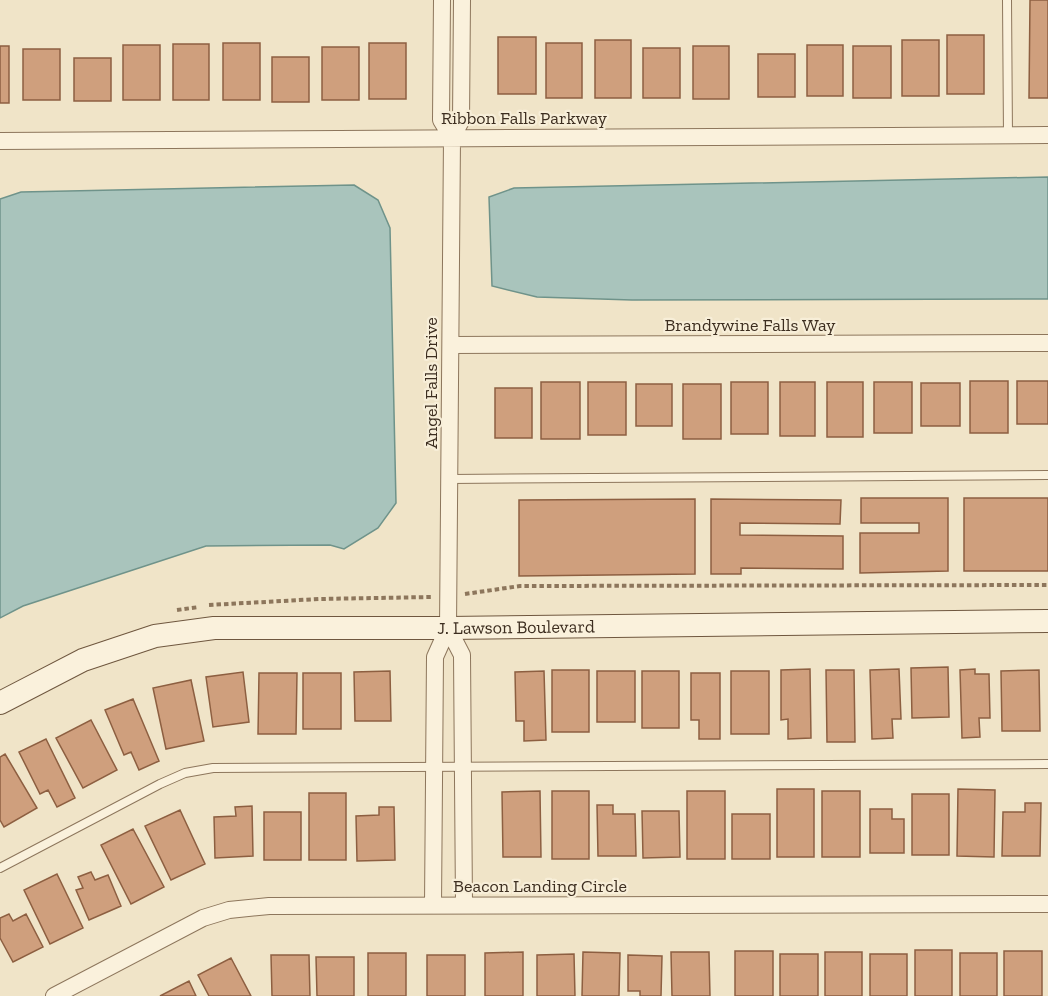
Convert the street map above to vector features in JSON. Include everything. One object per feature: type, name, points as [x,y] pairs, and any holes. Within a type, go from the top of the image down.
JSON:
[{"type":"street","name":"Angel Falls Drive","points":[[442,0],[441,120],[452,138]]},
{"type":"street","name":"Angel Falls Drive","points":[[433,905],[435,657],[448,628],[452,138],[461,121],[462,0]]},
{"type":"street","name":"Ribbon Falls Parkway","points":[[0,141],[1048,135]]},
{"type":"street","name":"Brandywine Falls Way","points":[[452,345],[1048,343]]},
{"type":"street","name":"J. Lawson Boulevard","points":[[0,704],[83,660],[155,636],[214,628],[448,628],[1048,621]]},
{"type":"street","name":"Angel Falls Drive","points":[[448,628],[462,655],[464,905]]},
{"type":"street","name":"Beacon Landing Circle","points":[[54,996],[203,918],[229,910],[269,906],[1048,903]]},
{"type":"lane","points":[[1007,0],[1008,136]]},
{"type":"lane","points":[[450,479],[1048,475]]},
{"type":"lane","points":[[0,868],[185,773],[213,768],[1048,764]]},
{"type":"path","points":[[462,597],[467,592],[520,586],[1048,585]]},
{"type":"water","points":[[1048,177],[1048,299],[632,300],[537,297],[492,286],[489,197],[514,188]]},
{"type":"water","points":[[354,185],[378,200],[390,228],[396,503],[378,528],[344,549],[330,545],[206,546],[23,606],[0,618],[0,199],[21,192]]},
{"type":"building","points":[[1030,0],[1048,0],[1048,98],[1029,98]]},
{"type":"building","points":[[947,35],[984,35],[984,94],[947,94]]},
{"type":"building","points":[[498,37],[536,37],[536,94],[498,94]]},
{"type":"building","points":[[595,40],[631,40],[631,98],[595,98]]},
{"type":"building","points":[[902,40],[939,40],[939,96],[902,96]]},
{"type":"building","points":[[223,43],[260,43],[260,100],[223,100]]},
{"type":"building","points":[[369,43],[406,43],[406,99],[369,99]]},
{"type":"building","points":[[546,43],[582,43],[582,98],[546,98]]},
{"type":"building","points":[[173,44],[209,44],[209,100],[173,100]]},
{"type":"building","points":[[123,45],[160,45],[160,100],[123,100]]},
{"type":"building","points":[[807,45],[843,45],[843,96],[807,96]]},
{"type":"building","points":[[0,46],[9,46],[9,103],[0,103]]},
{"type":"building","points":[[693,46],[729,46],[729,99],[693,99]]},
{"type":"building","points":[[853,46],[891,46],[891,98],[853,98]]},
{"type":"building","points":[[322,47],[359,47],[359,100],[322,100]]},
{"type":"building","points":[[643,48],[680,48],[680,98],[643,98]]},
{"type":"building","points":[[23,49],[60,49],[60,100],[23,100]]},
{"type":"building","points":[[758,54],[795,54],[795,97],[758,97]]},
{"type":"building","points":[[272,57],[309,57],[309,102],[272,102]]},
{"type":"building","points":[[74,58],[111,58],[111,101],[74,101]]},
{"type":"building","points":[[970,381],[1008,381],[1008,433],[970,433]]},
{"type":"building","points":[[1017,381],[1048,381],[1048,424],[1017,424]]},
{"type":"building","points":[[541,382],[580,382],[580,439],[541,439]]},
{"type":"building","points":[[588,382],[626,382],[626,435],[588,435]]},
{"type":"building","points":[[731,382],[768,382],[768,434],[731,434]]},
{"type":"building","points":[[780,382],[815,382],[815,436],[780,436]]},
{"type":"building","points":[[827,382],[863,382],[863,437],[827,437]]},
{"type":"building","points":[[874,382],[912,382],[912,433],[874,433]]},
{"type":"building","points":[[921,383],[960,383],[960,426],[921,426]]},
{"type":"building","points":[[636,384],[672,384],[672,426],[636,426]]},
{"type":"building","points":[[683,384],[721,384],[721,439],[683,439]]},
{"type":"building","points":[[495,388],[532,388],[532,438],[495,438]]},
{"type":"building","points":[[861,498],[948,498],[948,571],[860,573],[860,533],[919,533],[919,523],[861,523]]},
{"type":"building","points":[[964,498],[1048,498],[1048,571],[964,571]]},
{"type":"building","points":[[695,499],[695,574],[519,576],[519,500]]},
{"type":"building","points":[[711,499],[841,500],[840,524],[740,523],[740,535],[843,536],[843,569],[741,568],[741,574],[711,574]]},
{"type":"building","points":[[948,667],[949,717],[912,718],[911,668]]},
{"type":"building","points":[[810,669],[811,738],[788,739],[788,719],[781,720],[781,670]]},
{"type":"building","points":[[899,669],[901,719],[892,719],[893,738],[872,739],[870,670]]},
{"type":"building","points":[[975,669],[975,674],[989,674],[990,718],[979,718],[980,737],[962,738],[960,670]]},
{"type":"building","points":[[552,670],[589,670],[589,732],[552,732]]},
{"type":"building","points":[[826,670],[854,670],[855,742],[827,742]]},
{"type":"building","points":[[1039,670],[1040,731],[1002,731],[1001,671]]},
{"type":"building","points":[[390,671],[391,721],[355,721],[354,672]]},
{"type":"building","points":[[544,671],[546,740],[524,741],[524,721],[516,721],[515,672]]},
{"type":"building","points":[[597,671],[635,671],[635,722],[597,722]]},
{"type":"building","points":[[642,671],[679,671],[679,728],[642,728]]},
{"type":"building","points":[[731,671],[769,671],[769,734],[731,734]]},
{"type":"building","points":[[243,672],[249,722],[213,727],[206,677]]},
{"type":"building","points":[[259,673],[297,673],[296,734],[258,734]]},
{"type":"building","points":[[303,673],[341,673],[341,729],[303,729]]},
{"type":"building","points":[[691,673],[720,673],[720,739],[699,739],[699,720],[691,720]]},
{"type":"building","points":[[191,680],[204,741],[166,749],[153,688]]},
{"type":"building","points":[[133,699],[159,761],[139,770],[131,752],[124,755],[105,710]]},
{"type":"building","points":[[91,720],[117,770],[83,788],[56,738]]},
{"type":"building","points":[[46,739],[75,798],[57,807],[48,790],[40,794],[19,752]]},
{"type":"building","points":[[5,754],[37,808],[4,827],[0,820],[0,757]]},
{"type":"building","points":[[777,789],[814,789],[814,857],[777,857]]},
{"type":"building","points":[[958,789],[995,790],[994,857],[957,856]]},
{"type":"building","points":[[540,791],[541,857],[503,857],[502,792]]},
{"type":"building","points":[[552,791],[589,791],[589,859],[552,859]]},
{"type":"building","points":[[687,791],[725,791],[725,859],[687,859]]},
{"type":"building","points":[[822,791],[860,791],[860,857],[822,857]]},
{"type":"building","points":[[309,793],[346,793],[346,860],[309,860]]},
{"type":"building","points":[[912,794],[949,794],[949,855],[912,855]]},
{"type":"building","points":[[1025,803],[1041,803],[1040,856],[1002,856],[1003,812],[1025,812]]},
{"type":"building","points":[[597,805],[613,805],[613,814],[635,814],[636,856],[598,856]]},
{"type":"building","points":[[252,806],[253,856],[215,858],[214,817],[236,816],[235,807]]},
{"type":"building","points":[[379,807],[394,807],[395,860],[357,861],[356,816],[379,815]]},
{"type":"building","points":[[870,809],[892,809],[892,819],[904,819],[904,853],[870,853]]},
{"type":"building","points":[[180,810],[205,864],[171,880],[145,826]]},
{"type":"building","points":[[642,811],[679,811],[680,857],[643,858]]},
{"type":"building","points":[[264,812],[301,812],[301,860],[264,860]]},
{"type":"building","points":[[732,814],[770,814],[770,859],[732,859]]},
{"type":"building","points":[[133,829],[164,887],[131,904],[101,845]]},
{"type":"building","points":[[91,872],[95,880],[108,875],[121,906],[89,920],[76,890],[83,888],[78,877]]},
{"type":"building","points":[[57,874],[83,928],[50,944],[24,890]]},
{"type":"building","points":[[9,914],[13,921],[26,914],[43,947],[13,962],[0,938],[0,918]]},
{"type":"building","points":[[915,950],[952,950],[952,996],[915,996]]},
{"type":"building","points":[[735,951],[773,951],[773,996],[735,996]]},
{"type":"building","points":[[1004,951],[1042,951],[1042,996],[1004,996]]},
{"type":"building","points":[[523,952],[523,996],[485,996],[485,953]]},
{"type":"building","points":[[583,952],[620,953],[619,996],[582,996]]},
{"type":"building","points":[[671,952],[709,952],[710,996],[672,996]]},
{"type":"building","points":[[825,952],[862,952],[862,996],[825,996]]},
{"type":"building","points":[[368,953],[406,953],[406,996],[368,996]]},
{"type":"building","points":[[960,953],[997,953],[997,996],[960,996]]},
{"type":"building","points":[[574,954],[575,996],[537,996],[537,955]]},
{"type":"building","points":[[780,954],[818,954],[818,996],[780,996]]},
{"type":"building","points":[[870,954],[907,954],[907,996],[870,996]]},
{"type":"building","points":[[271,955],[309,955],[310,996],[272,996]]},
{"type":"building","points":[[427,955],[465,955],[465,996],[427,996]]},
{"type":"building","points":[[628,955],[662,956],[661,996],[640,996],[640,991],[628,991]]},
{"type":"building","points":[[316,957],[354,957],[354,996],[317,996]]},
{"type":"building","points":[[231,958],[251,996],[209,996],[198,975]]},
{"type":"building","points":[[189,981],[196,996],[160,996]]}]
